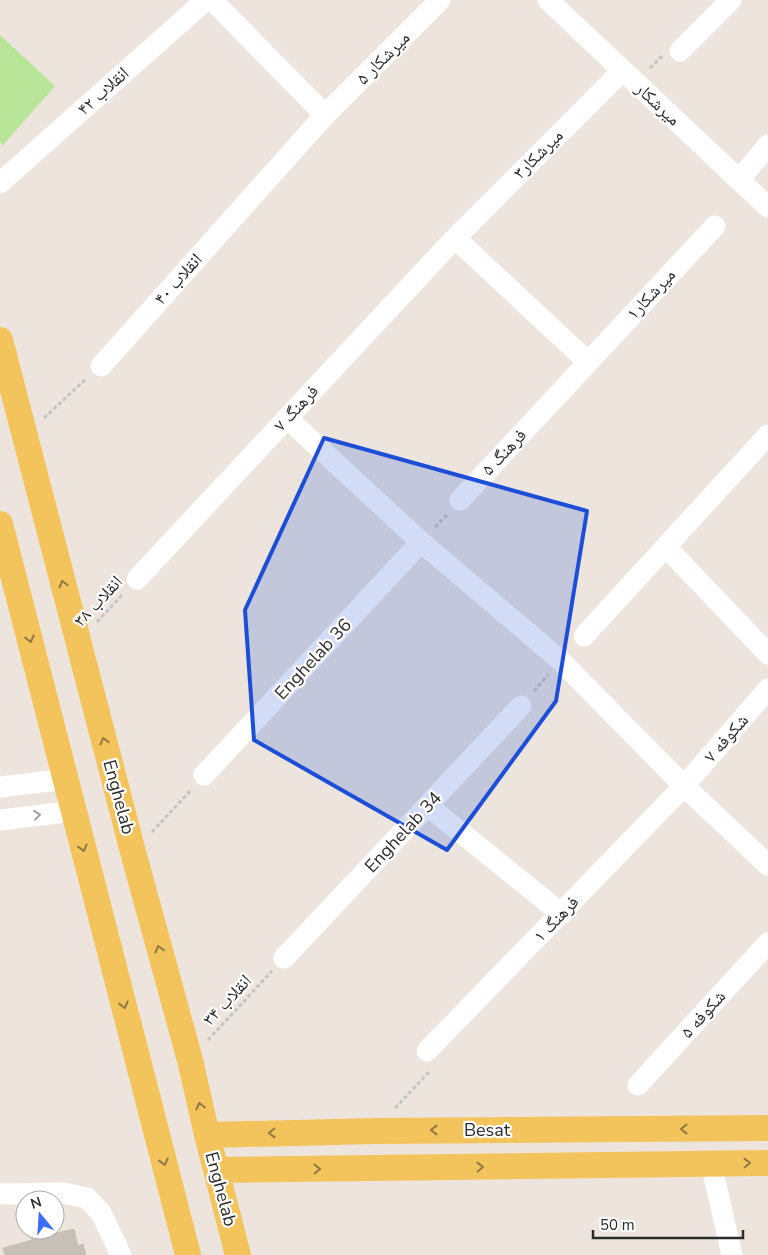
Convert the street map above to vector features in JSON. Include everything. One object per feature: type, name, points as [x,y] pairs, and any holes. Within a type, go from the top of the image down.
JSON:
[{"type":"main road","name":"Enghelab","points":[[1,350],[133,852],[190,1060],[206,1135],[238,1255]]},
{"type":"main road","points":[[0,524],[188,1255]]},
{"type":"main road","points":[[711,1164],[714,1128]]},
{"type":"main road","name":"Besat","points":[[206,1135],[374,1131],[768,1128]]},
{"type":"main road","name":"Besat","points":[[216,1170],[768,1163]]},
{"type":"street","name":"انقلاب ۴۲","points":[[0,183],[206,0]]},
{"type":"street","points":[[212,0],[325,116]]},
{"type":"street","name":"میرشکار ۵","points":[[325,116],[440,0]]},
{"type":"street","name":"میرشکار","points":[[548,0],[768,207]]},
{"type":"street","points":[[680,51],[731,0]]},
{"type":"street","name":"میرشکار۳","points":[[454,238],[629,77]]},
{"type":"street","name":"انقلاب ۴۰","points":[[101,366],[325,116]]},
{"type":"street","points":[[739,180],[768,145]]},
{"type":"street","name":"میرشکار۱","points":[[588,362],[715,226]]},
{"type":"street","points":[[454,238],[588,362]]},
{"type":"street","name":"فرهنگ ۷","points":[[137,579],[454,238]]},
{"type":"street","name":"فرهنگ ۵","points":[[460,500],[588,362]]},
{"type":"street","points":[[287,418],[421,542],[560,660],[684,786],[768,865]]},
{"type":"street","points":[[584,636],[768,435]]},
{"type":"street","name":"Enghelab 36","points":[[204,775],[421,542]]},
{"type":"street","points":[[666,547],[768,654]]},
{"type":"street","name":"شکوفه ۷","points":[[684,786],[768,689]]},
{"type":"street","name":"Enghelab 34","points":[[284,958],[521,706]]},
{"type":"street","points":[[0,787],[66,779]]},
{"type":"street","name":"فرهنگ ۱","points":[[427,1051],[562,914],[684,786]]},
{"type":"street","points":[[428,806],[562,914]]},
{"type":"street","points":[[0,820],[74,811]]},
{"type":"street","name":"شکوفه ۵","points":[[638,1085],[768,943]]},
{"type":"street","points":[[711,1164],[732,1255]]},
{"type":"street","points":[[0,1194],[62,1193],[87,1198],[101,1214],[121,1255]]},
{"type":"path","points":[[629,77],[668,50],[680,51]]},
{"type":"path","points":[[25,437],[101,366]]},
{"type":"path","points":[[421,542],[460,500]]},
{"type":"path","name":"انقلاب ۳۸","points":[[78,642],[137,579]]},
{"type":"path","points":[[133,852],[204,775]]},
{"type":"path","name":"انقلاب ۳۴","points":[[190,1060],[284,958]]},
{"type":"path","points":[[374,1131],[436,1064],[427,1051]]},
{"type":"highlighted area","points":[[324,438],[587,511],[556,701],[447,850],[254,740],[245,610]]},
{"type":"green space","points":[[0,35],[55,86],[2,146],[0,141]]},
{"type":"building","points":[[74,1229],[78,1246],[83,1244],[86,1255],[5,1255],[3,1248],[32,1240],[65,1240],[65,1231]]}]
